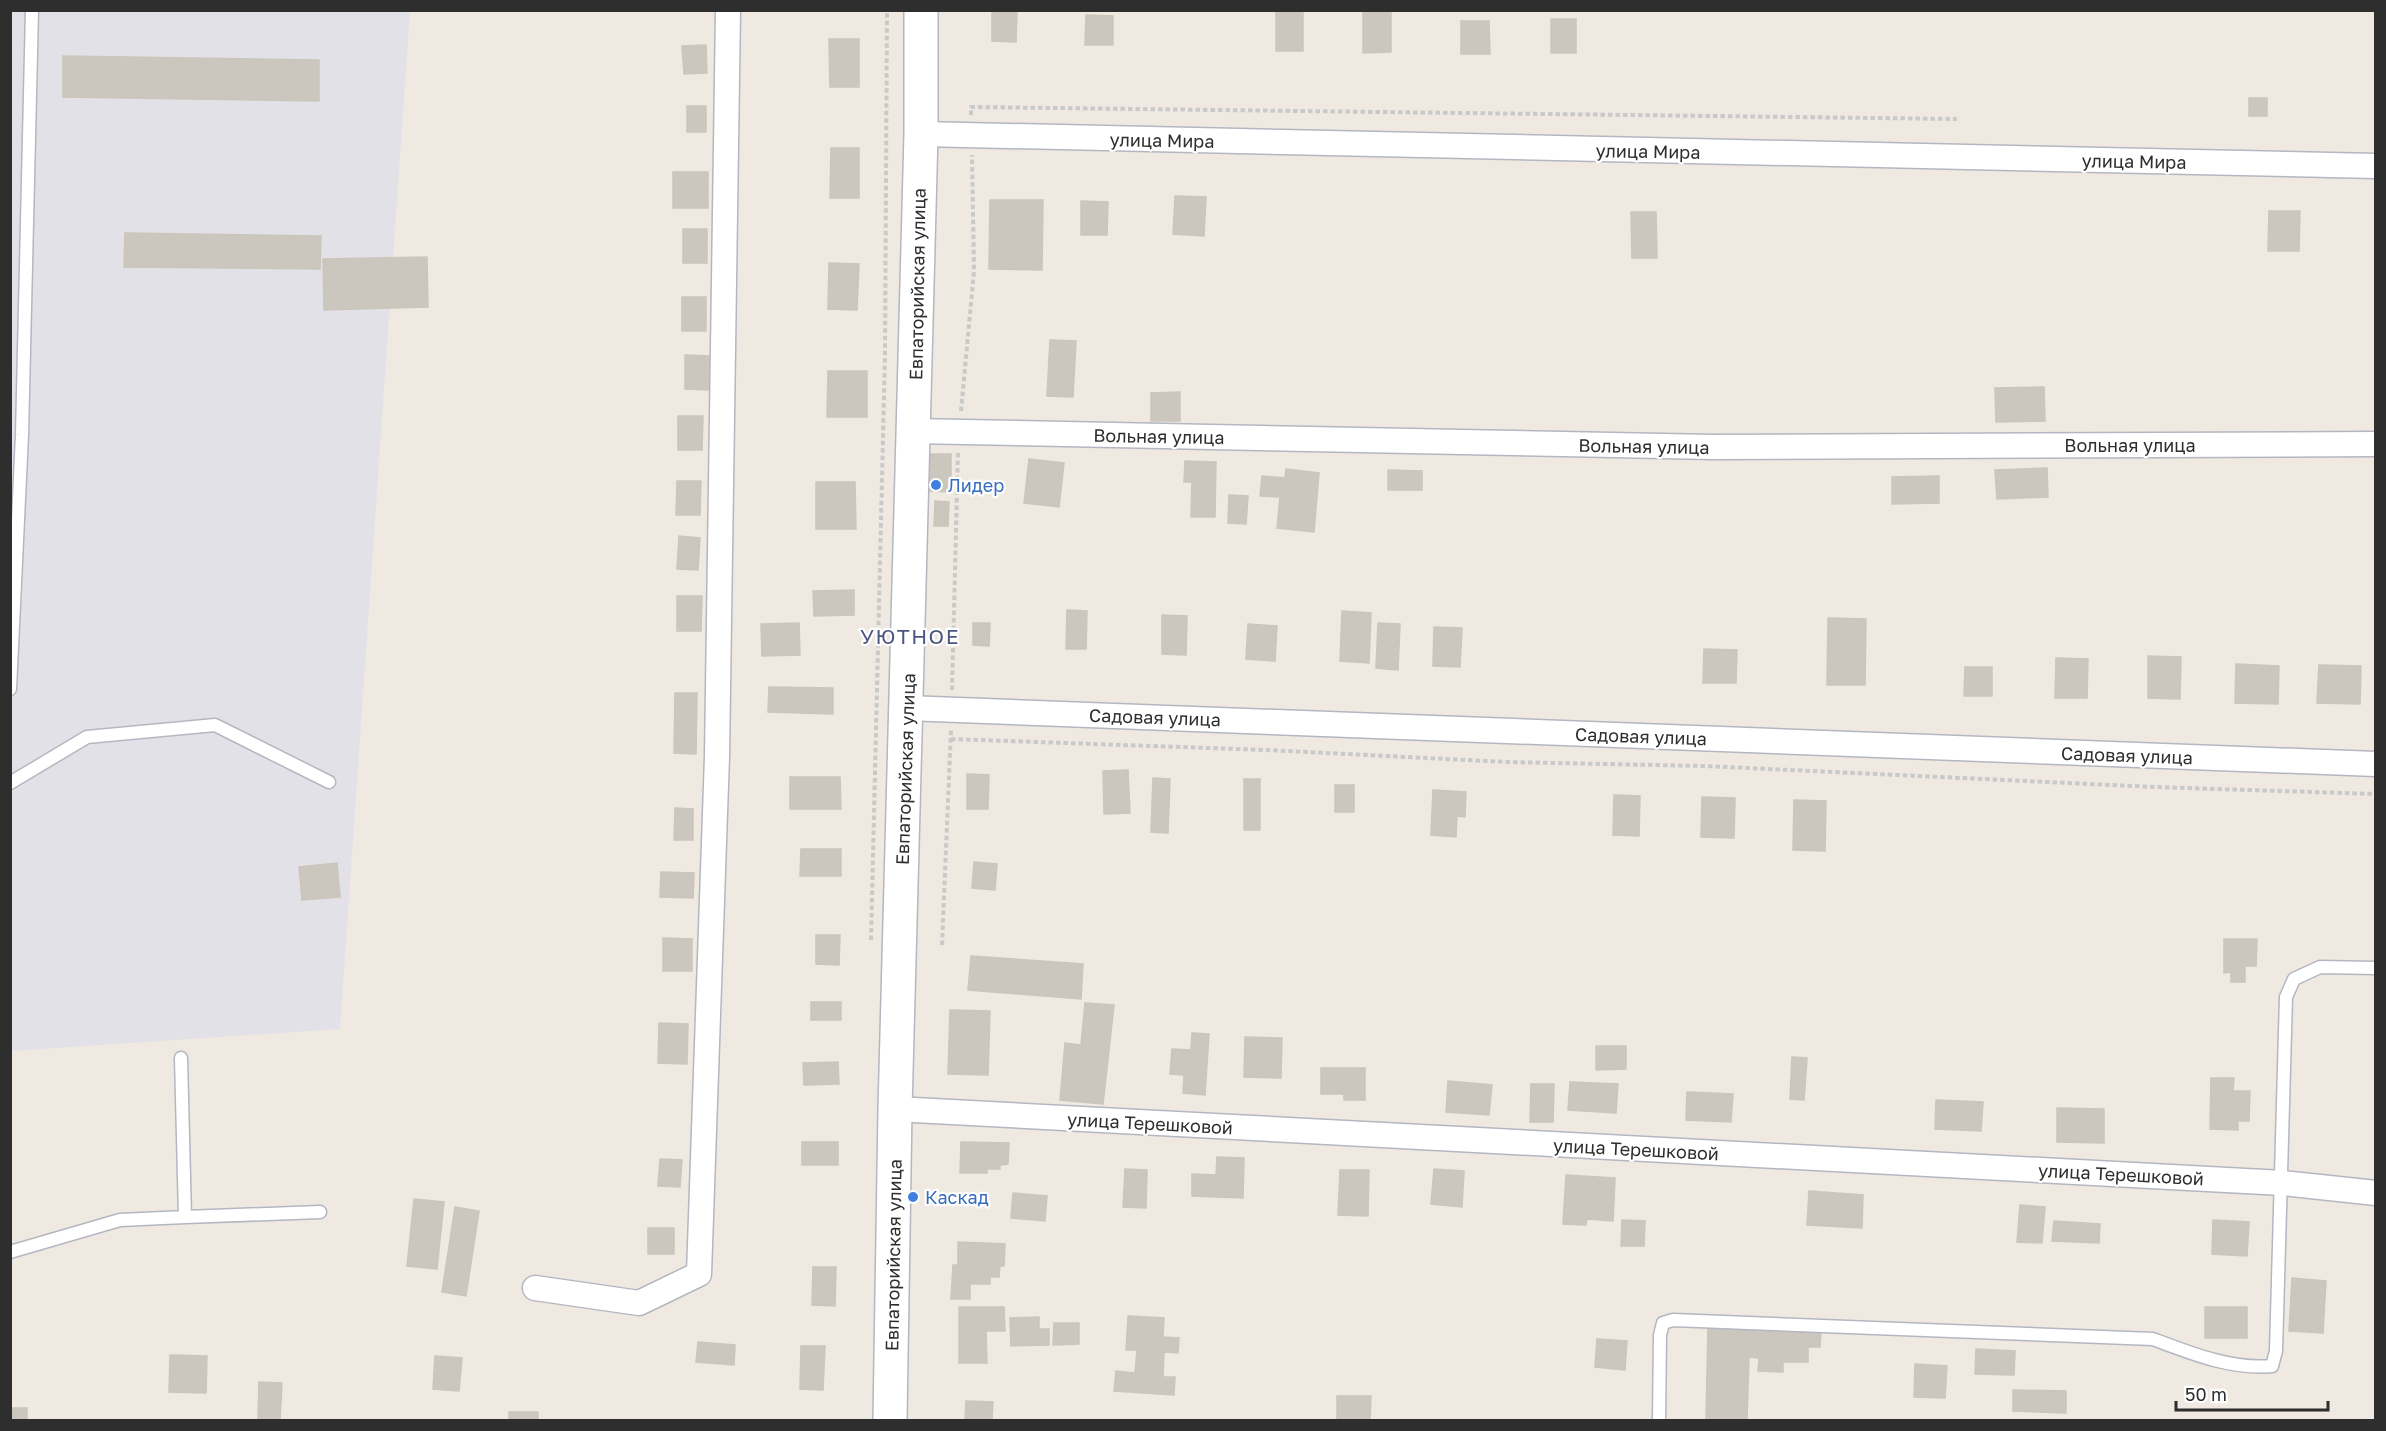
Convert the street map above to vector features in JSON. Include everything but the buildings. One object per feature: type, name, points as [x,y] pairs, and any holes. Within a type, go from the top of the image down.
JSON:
[{"type":"main road","name":"Евпаторийская улица","points":[[890,1420],[921,134],[921,10]]},
{"type":"street","points":[[535,1288],[639,1303],[699,1274],[717,744],[728,10]]},
{"type":"street","name":"улица Мира","points":[[921,134],[2376,166]]},
{"type":"street","name":"Вольная улица","points":[[914,430],[1713,447],[2376,444]]},
{"type":"street","name":"Садовая улица","points":[[906,708],[2376,764]]},
{"type":"street","name":"улица Терешковой","points":[[896,1109],[2283,1183],[2376,1194]]},
{"type":"lane","points":[[10,689],[22,435],[32,10]]},
{"type":"lane","points":[[10,783],[87,737],[215,725],[329,782]]},
{"type":"lane","points":[[1659,1420],[1660,1335],[1663,1323],[1673,1320],[2153,1339],[2195,1355],[2254,1368],[2272,1366],[2276,1351],[2283,1183],[2286,997],[2294,979],[2320,967],[2376,968]]},
{"type":"lane","points":[[181,1058],[185,1217]]},
{"type":"lane","points":[[10,1252],[120,1220],[320,1212]]},
{"type":"path","points":[[871,949],[885,353],[887,10]]},
{"type":"path","points":[[942,945],[951,740],[959,432],[974,271],[971,107],[1958,119]]},
{"type":"path","points":[[951,740],[1266,750],[1506,762],[1729,767],[2154,787],[2376,794]]},
{"type":"shaded area","points":[[11,11],[410,11],[340,1029],[11,1051]]},
{"type":"place","name":"Лидер","points":[[936,485]]},
{"type":"place","name":"Каскад","points":[[913,1197]]},
{"type":"district","name":"УЮТНОЕ","points":[[910,636]]}]
